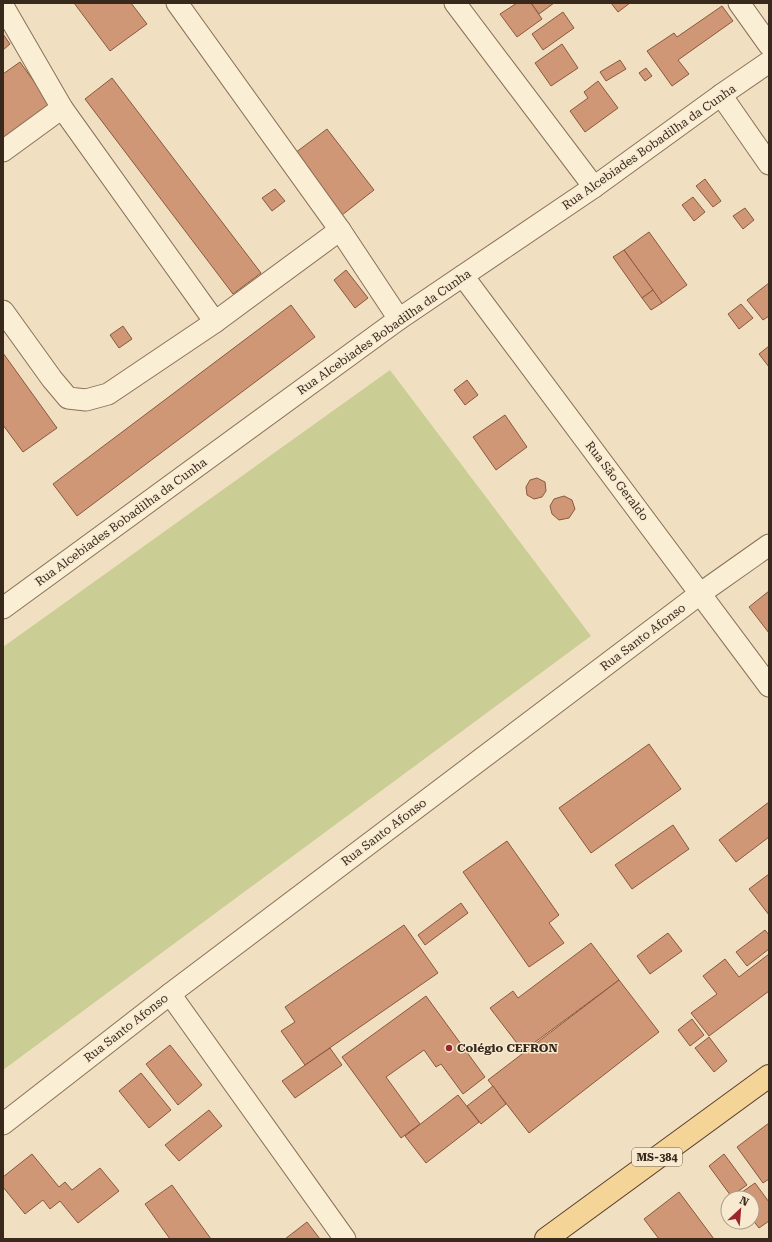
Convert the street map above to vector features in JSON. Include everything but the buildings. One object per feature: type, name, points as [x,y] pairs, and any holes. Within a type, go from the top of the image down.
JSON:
[{"type":"main road","name":"MS-384","points":[[546,1239],[769,1076]]},
{"type":"street","points":[[177,3],[340,230],[398,319]]},
{"type":"street","points":[[455,3],[594,187]]},
{"type":"street","points":[[739,3],[769,45]]},
{"type":"street","points":[[3,6],[62,108],[215,322]]},
{"type":"street","name":"Rua Alcebiades Bobadilha da Cunha","points":[[3,608],[398,319],[594,187],[720,95],[769,62]]},
{"type":"street","points":[[720,95],[769,164]]},
{"type":"street","points":[[3,151],[62,108]]},
{"type":"street","points":[[3,311],[52,380],[68,398],[86,400],[108,394],[215,322],[340,230]]},
{"type":"street","name":"Rua São Geraldo","points":[[463,276],[769,686]]},
{"type":"street","name":"Rua Santo Afonso","points":[[3,1124],[170,994],[701,593],[769,545]]},
{"type":"street","points":[[170,994],[345,1239]]},
{"type":"green space","points":[[390,370],[591,636],[3,1070],[3,647]]},
{"type":"place","name":"Colégio CEFRON","points":[[449,1048]]}]
